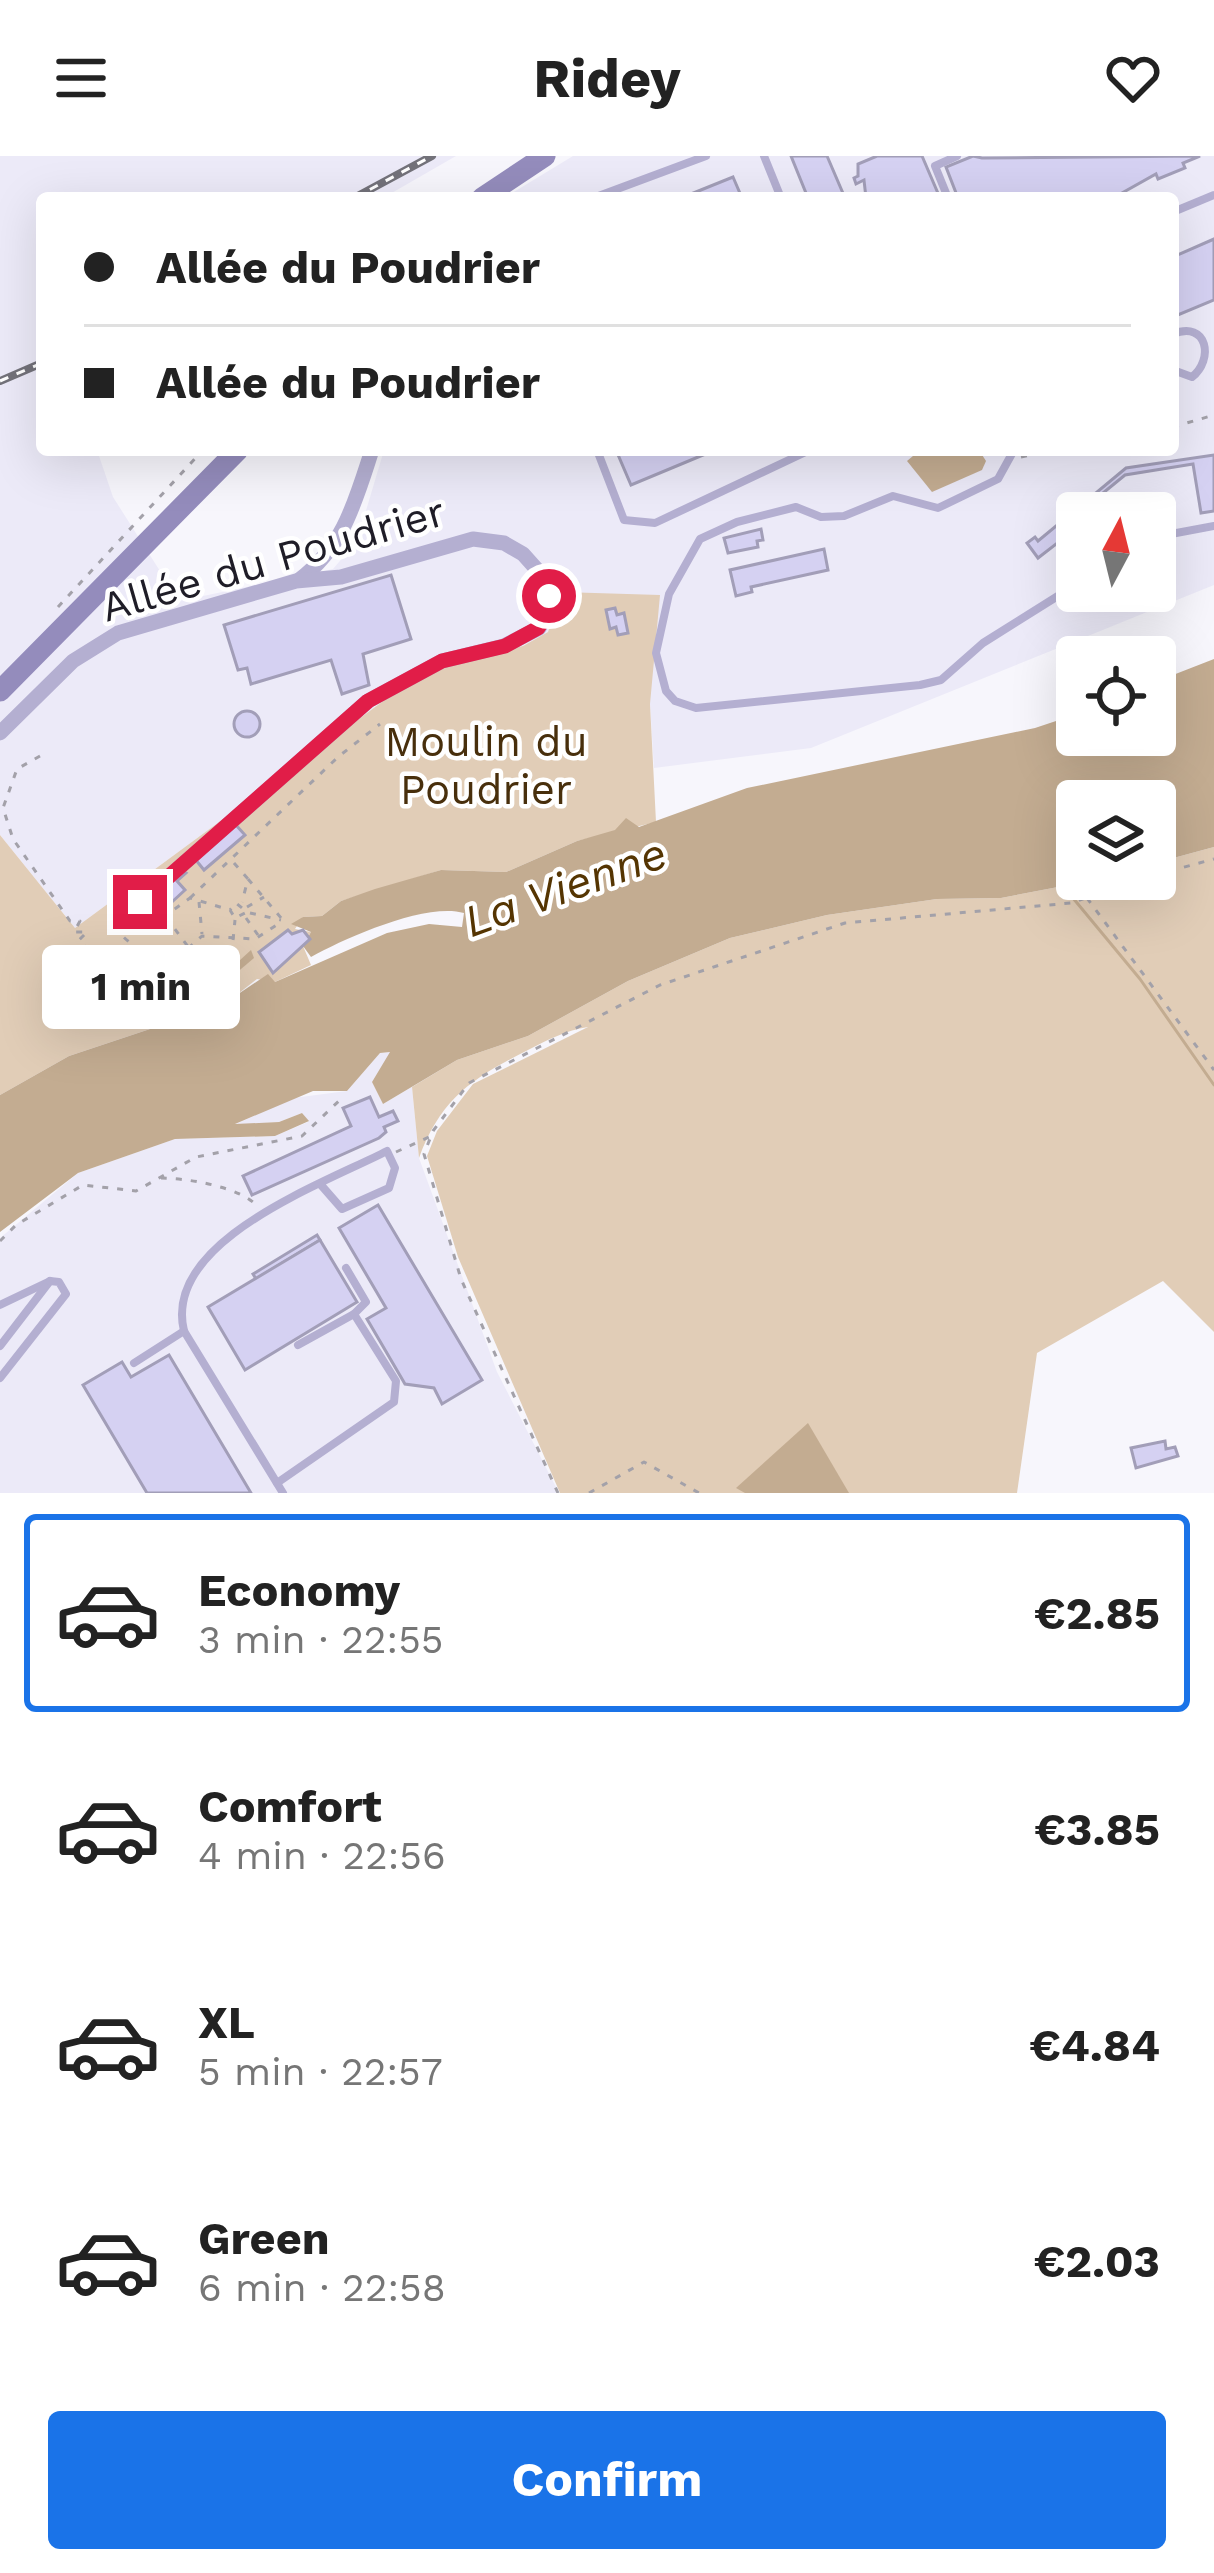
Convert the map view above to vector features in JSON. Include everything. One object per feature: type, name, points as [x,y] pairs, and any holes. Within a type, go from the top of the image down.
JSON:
[{"type":"main road","points":[[491,192],[545,156]]},
{"type":"main road","points":[[6,685],[232,456]]},
{"type":"street","points":[[296,581],[322,562],[348,526],[370,456]]},
{"type":"street","name":"Allée du Poudrier","points":[[0,733],[56,687],[73,661],[118,633],[296,581],[341,577],[473,539],[504,543],[523,554],[540,573],[549,611],[538,628],[505,646],[442,661],[368,701],[134,905]]},
{"type":"lane","points":[[609,192],[706,156]]},
{"type":"lane","points":[[764,156],[779,192]]},
{"type":"lane","points":[[945,192],[934,166],[957,156]]},
{"type":"lane","points":[[1179,210],[1214,195]]},
{"type":"lane","points":[[1179,331],[1187,328],[1202,332],[1213,344],[1205,371],[1192,377],[1179,372]]},
{"type":"lane","points":[[599,456],[624,520],[655,523],[797,456]]},
{"type":"lane","points":[[1013,456],[998,479],[938,508],[892,496],[844,516],[821,517],[796,507],[737,522],[700,539],[669,594],[656,653],[660,680],[675,700],[696,708],[920,685],[941,680],[983,643],[1056,597]]},
{"type":"lane","points":[[1176,533],[1214,526]]},
{"type":"lane","points":[[283,1493],[184,1331],[179,1309],[200,1265],[229,1233],[321,1185],[387,1151],[395,1168],[389,1189],[342,1209],[321,1185]]},
{"type":"lane","points":[[298,1345],[354,1314],[366,1302],[346,1268]]},
{"type":"lane","points":[[0,1305],[50,1281],[59,1282],[66,1294],[0,1378]]},
{"type":"lane","points":[[0,1346],[50,1281]]},
{"type":"lane","points":[[277,1484],[394,1402],[396,1381],[354,1314]]},
{"type":"lane","points":[[134,1363],[184,1331]]},
{"type":"path","points":[[1179,425],[1214,415]]},
{"type":"path","points":[[59,605],[197,456]]},
{"type":"path","points":[[199,901],[202,936],[174,961],[124,940],[109,920],[134,905],[153,917],[165,916],[190,898],[338,757],[380,724]]},
{"type":"path","points":[[40,756],[17,769],[4,808],[13,838],[70,922],[80,921],[74,932],[87,932],[79,940],[95,957],[144,952]]},
{"type":"path","points":[[1176,869],[1214,859]]},
{"type":"path","points":[[232,861],[283,921]]},
{"type":"path","points":[[248,879],[245,910],[259,937]]},
{"type":"path","points":[[190,898],[283,921]]},
{"type":"path","points":[[235,918],[264,898]]},
{"type":"path","points":[[558,1493],[461,1279],[424,1154],[431,1136],[469,1083],[660,985],[845,923],[1078,900]]},
{"type":"path","points":[[1086,900],[1214,1070]]},
{"type":"path","points":[[230,910],[235,918],[232,941]]},
{"type":"path","points":[[165,916],[190,950]]},
{"type":"path","points":[[202,936],[232,941],[259,937],[283,921]]},
{"type":"path","points":[[131,1017],[148,979],[164,959]]},
{"type":"path","points":[[0,1241],[16,1225],[83,1185],[136,1191],[196,1157],[302,1136],[342,1098]]},
{"type":"path","points":[[388,1155],[431,1136]]},
{"type":"path","points":[[159,1178],[192,1179],[248,1196],[264,1215]]},
{"type":"path","points":[[590,1493],[644,1462],[699,1493]]},
{"type":"shaded area","points":[[0,156],[456,156],[393,192],[36,192],[36,456],[99,456],[113,497],[179,601],[333,569],[357,541],[382,456],[1179,456],[1179,192],[514,192],[573,156],[1214,156],[1214,585],[1176,600],[1176,492],[1056,492],[1056,612],[1147,612],[1088,636],[1056,636],[1056,649],[811,748],[654,768],[650,704],[548,632],[523,646],[405,685],[75,928],[0,835]]},
{"type":"shaded area","points":[[391,1052],[372,1082],[383,1104],[412,1087],[419,1158],[497,1372],[559,1493],[0,1493],[0,1238],[78,1173],[175,1139],[275,1136],[308,1122],[302,1113],[279,1122],[234,1125],[293,1098],[347,1091],[380,1053]]},
{"type":"green space","name":"Moulin du Poudrier","points":[[562,592],[660,595],[650,704],[656,822],[577,841],[506,872],[441,870],[341,901],[322,916],[303,917],[295,929],[311,932],[303,946],[311,965],[275,982],[257,979],[225,1004],[221,996],[227,981],[253,958],[231,967],[200,1004],[174,1021],[69,1056],[0,1095],[0,835],[75,928],[405,685],[448,664],[523,646],[548,632]]},
{"type":"green space","points":[[1214,847],[1214,1332],[1163,1281],[1037,1353],[1017,1493],[560,1493],[458,1257],[427,1156],[437,1131],[473,1084],[588,1027],[550,1039],[475,1081],[438,1120],[419,1158],[412,1087],[457,1060],[528,1036],[628,981],[730,938],[827,915],[937,899],[1001,898],[1056,887],[1056,900],[1176,900],[1176,857]]},
{"type":"water","points":[[913,456],[983,456],[986,461],[982,470],[932,492],[907,461]]},
{"type":"water","name":"La Vienne","points":[[1214,659],[1214,847],[1176,857],[1176,780],[1056,780],[1056,887],[1001,898],[937,899],[827,915],[730,938],[628,981],[528,1036],[457,1060],[383,1104],[372,1082],[390,1052],[380,1053],[347,1091],[313,1091],[235,1124],[279,1122],[302,1113],[309,1121],[275,1136],[175,1139],[78,1173],[0,1232],[0,1095],[69,1056],[174,1021],[200,1004],[204,993],[251,950],[254,958],[227,981],[221,995],[225,1003],[268,974],[275,982],[387,933],[429,924],[462,927],[464,913],[408,917],[311,957],[303,946],[311,932],[291,924],[303,917],[322,916],[341,901],[441,870],[506,872],[615,830],[626,818],[639,827],[747,788],[1056,721],[1056,756],[1176,756],[1176,674]]},
{"type":"water","points":[[808,1423],[849,1493],[745,1493],[736,1488]]},
{"type":"building","points":[[791,156],[827,156],[842,192],[806,192]]},
{"type":"building","points":[[877,156],[922,156],[937,192],[865,192],[864,180],[856,184],[854,178],[858,164]]},
{"type":"building","points":[[973,156],[1200,156],[1183,163],[1185,168],[1158,179],[1156,174],[1124,192],[956,192],[946,167]]},
{"type":"building","points":[[733,177],[739,192],[696,192]]},
{"type":"building","points":[[1214,239],[1214,300],[1179,315],[1179,254]]},
{"type":"building","points":[[1214,455],[1214,511],[1201,513],[1193,464],[1125,475],[1104,492],[1097,492],[1126,468]]},
{"type":"building","points":[[619,456],[701,456],[631,485]]},
{"type":"building","points":[[1056,526],[1056,544],[1038,558],[1027,543],[1035,537],[1038,541]]},
{"type":"building","points":[[761,529],[763,540],[757,541],[758,547],[728,553],[724,538]]},
{"type":"building","points":[[824,549],[828,570],[751,587],[752,592],[736,596],[730,570]]},
{"type":"building","points":[[391,575],[411,639],[363,654],[369,685],[342,694],[331,660],[251,684],[247,668],[238,670],[224,625]]},
{"type":"building","points":[[615,608],[617,615],[624,613],[628,633],[618,635],[616,627],[610,629],[606,610]]},
{"type":"building","points":[[247,711],[260,724],[247,737],[234,724]]},
{"type":"building","points":[[235,824],[245,835],[204,870],[195,859]]},
{"type":"building","points":[[186,873],[177,881],[185,890],[161,912],[149,900]]},
{"type":"building","points":[[288,930],[292,934],[303,930],[310,939],[273,973],[259,952]]},
{"type":"building","points":[[206,951],[222,970],[195,991],[180,971]]},
{"type":"building","points":[[370,1097],[379,1117],[393,1111],[398,1121],[384,1127],[386,1132],[379,1138],[252,1195],[243,1176],[351,1126],[343,1108]]},
{"type":"building","points":[[378,1205],[482,1380],[442,1404],[434,1388],[405,1384],[367,1319],[386,1308],[339,1228]]},
{"type":"building","points":[[317,1235],[320,1240],[256,1279],[253,1274]]},
{"type":"building","points":[[320,1240],[357,1302],[245,1370],[208,1307]]},
{"type":"building","points":[[169,1355],[251,1493],[147,1493],[83,1385],[122,1362],[131,1377]]},
{"type":"building","points":[[1165,1441],[1166,1449],[1175,1447],[1178,1456],[1136,1468],[1131,1448]]},
{"type":"waterway","points":[[1075,900],[1140,979],[1214,1085]]},
{"type":"railway","points":[[365,192],[432,156]]},
{"type":"railway","points":[[0,381],[36,366]]},
{"type":"route","points":[[140,902],[368,701],[442,661],[505,646],[538,628],[549,611],[549,596]]}]
